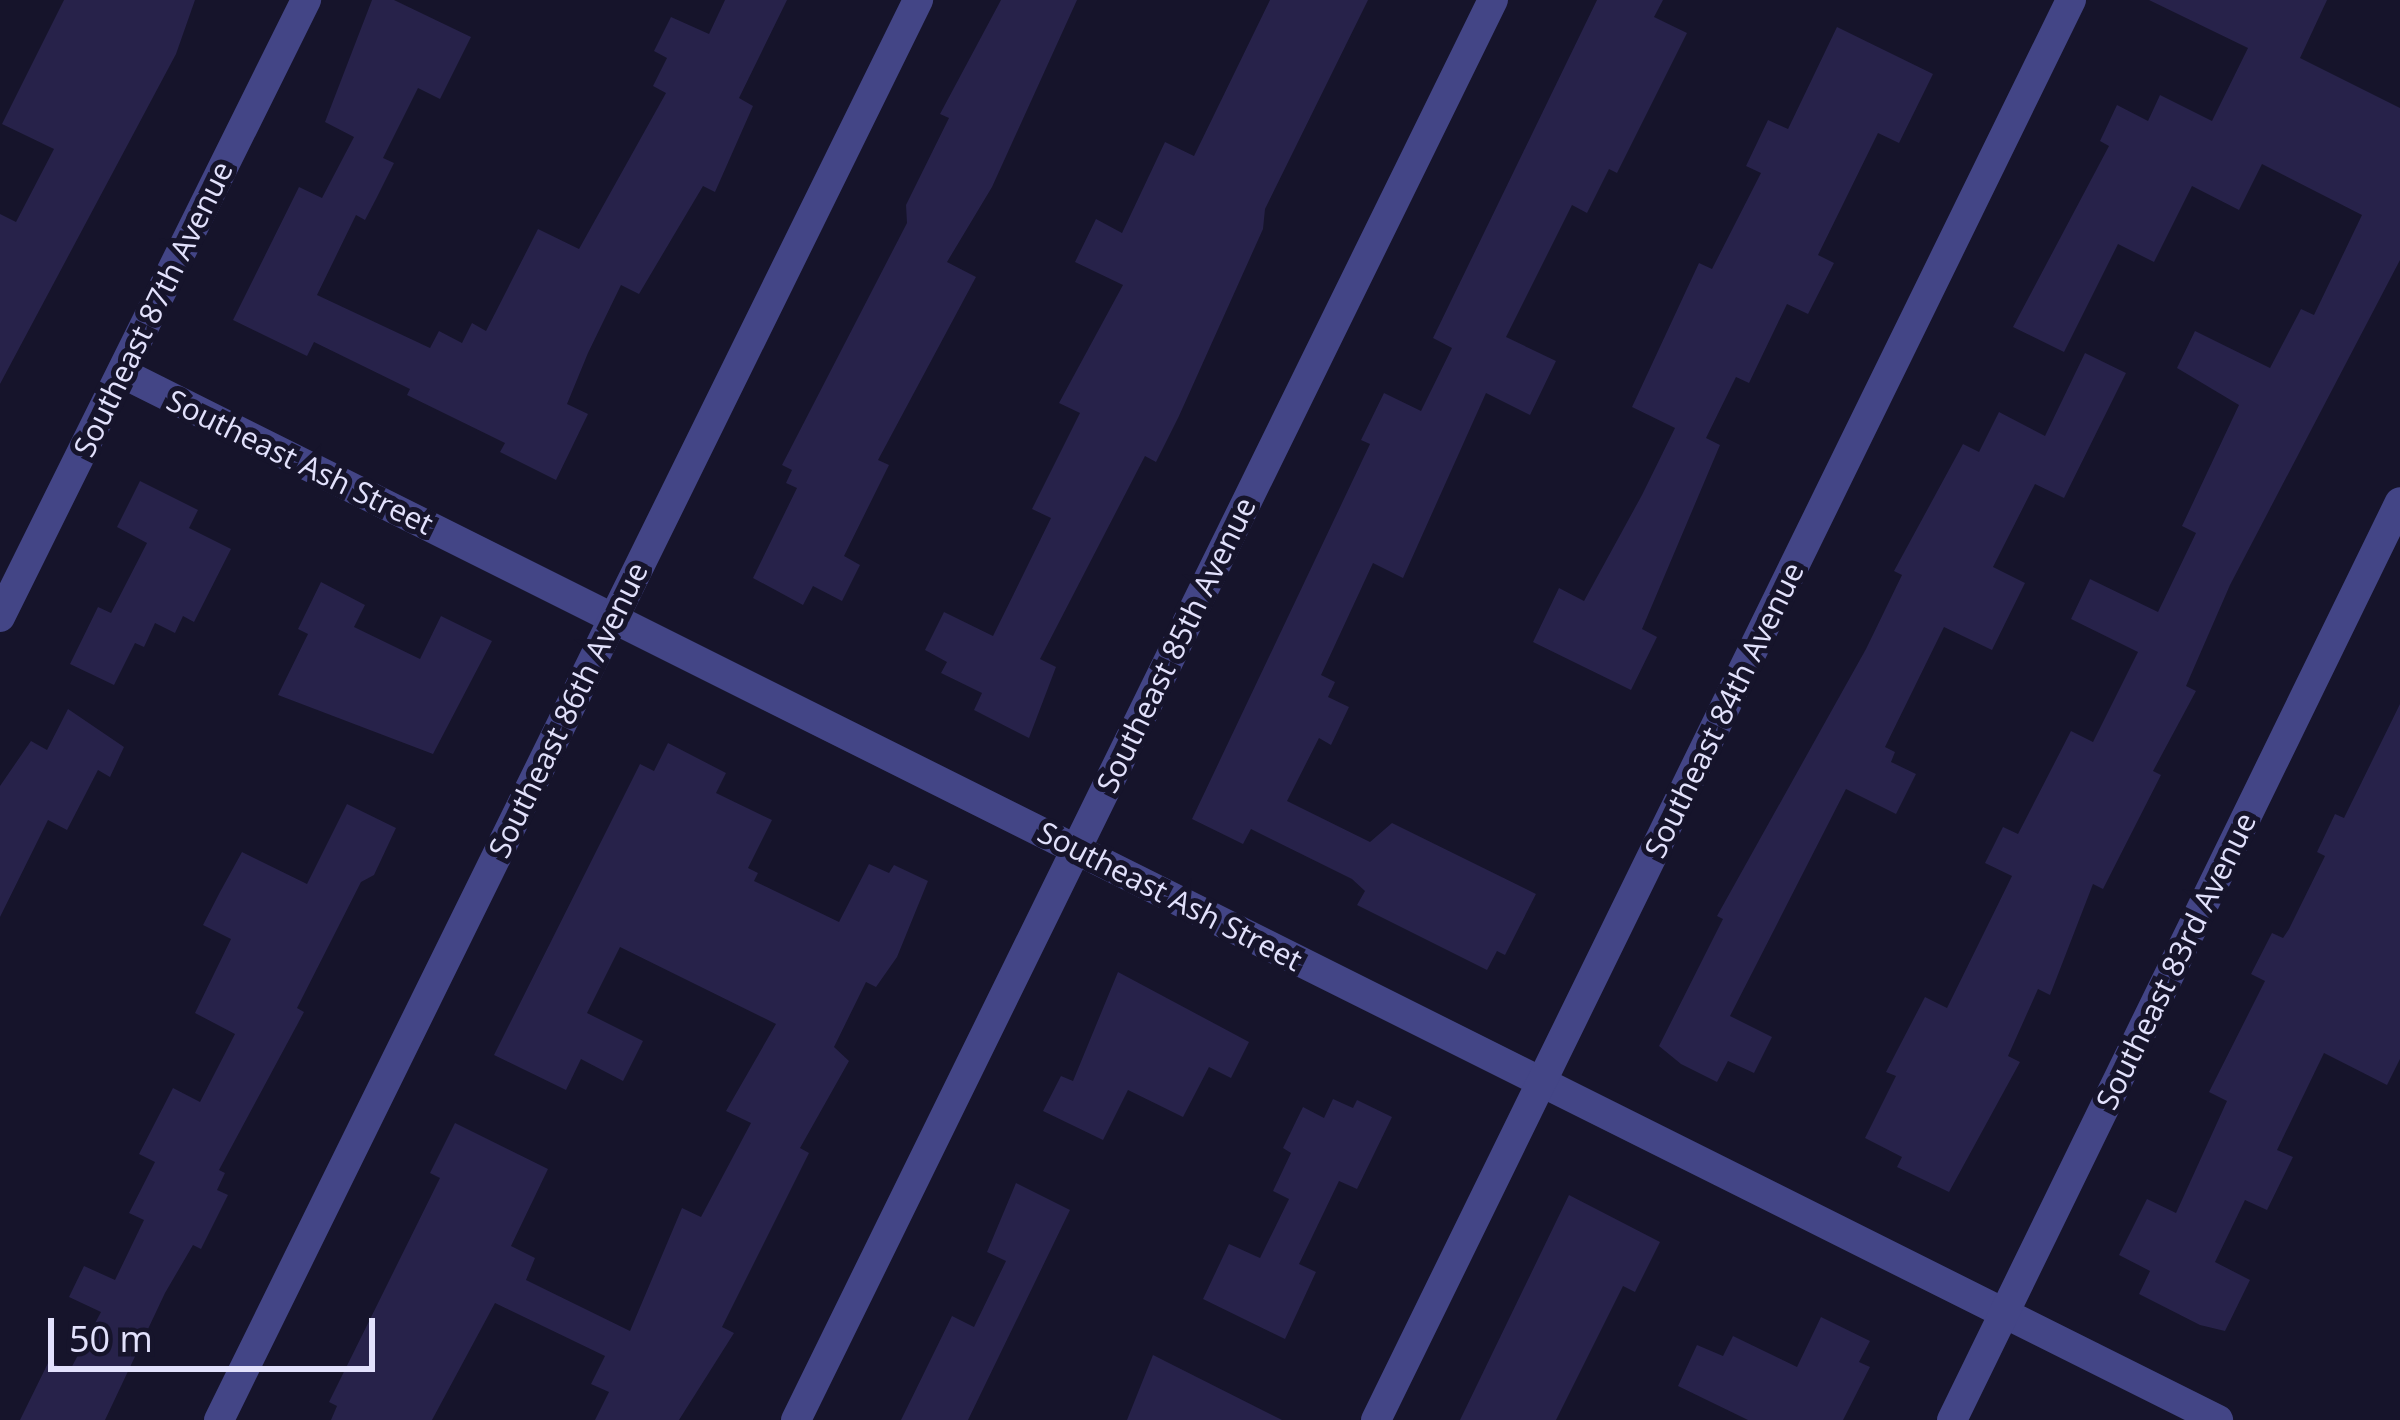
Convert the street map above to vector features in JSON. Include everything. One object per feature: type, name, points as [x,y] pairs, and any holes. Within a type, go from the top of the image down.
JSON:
[{"type":"street","name":"Southeast 87th Avenue","points":[[0,617],[306,0]]},
{"type":"street","name":"Southeast 86th Avenue","points":[[220,1420],[918,0]]},
{"type":"street","name":"Southeast 85th Avenue","points":[[796,1420],[1493,0]]},
{"type":"street","name":"Southeast 84th Avenue","points":[[1376,1420],[2072,0]]},
{"type":"street","name":"Southeast Ash Street","points":[[122,373],[2218,1420]]},
{"type":"street","name":"Southeast 83rd Avenue","points":[[1952,1420],[2400,502]]},
{"type":"building","points":[[64,0],[195,0],[176,54],[0,384],[0,214],[16,222],[54,149],[2,124]]},
{"type":"building","points":[[372,0],[394,0],[471,37],[440,99],[418,88],[383,158],[394,163],[365,220],[356,215],[317,295],[430,348],[439,331],[462,343],[472,323],[486,331],[538,229],[579,249],[666,93],[653,86],[667,58],[654,51],[671,17],[709,34],[725,0],[787,0],[739,98],[753,106],[715,192],[703,186],[639,294],[621,285],[588,353],[567,404],[588,414],[556,480],[500,452],[505,443],[407,395],[410,389],[314,342],[307,356],[233,320],[299,187],[322,198],[354,137],[325,122]]},
{"type":"building","points":[[1001,0],[1077,0],[992,187],[947,262],[976,277],[878,460],[889,465],[844,556],[860,565],[842,601],[813,586],[803,605],[753,578],[797,488],[786,483],[792,470],[782,465],[907,223],[906,205],[949,118],[940,114]]},
{"type":"building","points":[[1270,0],[1368,0],[1265,209],[1263,229],[1179,416],[1156,462],[1145,456],[1040,659],[1056,667],[1029,738],[974,710],[982,693],[941,673],[947,662],[925,650],[944,612],[993,636],[1051,518],[1032,509],[1080,413],[1059,403],[1123,285],[1075,262],[1096,219],[1122,233],[1165,142],[1194,156]]},
{"type":"building","points":[[1597,0],[1663,0],[1654,17],[1687,33],[1617,173],[1609,169],[1587,213],[1572,205],[1506,337],[1556,361],[1530,415],[1486,393],[1403,578],[1373,563],[1321,675],[1335,682],[1328,697],[1349,707],[1331,745],[1319,738],[1287,801],[1370,842],[1392,823],[1536,894],[1505,955],[1497,951],[1487,970],[1357,905],[1365,891],[1352,879],[1251,829],[1243,844],[1192,819],[1370,444],[1361,440],[1384,393],[1421,411],[1452,348],[1433,338]]},
{"type":"building","points":[[2149,0],[2327,0],[2300,58],[2400,108],[2400,260],[2230,585],[2186,686],[2196,691],[2153,771],[2161,775],[2103,889],[2093,884],[2050,995],[2038,989],[2008,1056],[2020,1062],[1949,1192],[1897,1167],[1902,1157],[1865,1138],[1896,1076],[1886,1072],[1925,997],[1947,1008],[2012,876],[1985,863],[2003,827],[2018,834],[2071,731],[2093,742],[2138,652],[2071,619],[2090,579],[2158,612],[2196,533],[2182,526],[2239,405],[2177,368],[2195,331],[2270,368],[2301,309],[2314,315],[2362,215],[2262,164],[2239,210],[2192,186],[2154,262],[2118,244],[2064,352],[2013,327],[2109,146],[2100,141],[2117,105],[2148,121],[2160,95],[2212,121],[2248,48]]},
{"type":"building","points":[[1837,27],[1933,74],[1899,143],[1878,133],[1818,255],[1834,263],[1808,314],[1787,304],[1749,383],[1736,377],[1706,438],[1720,445],[1642,629],[1657,637],[1631,690],[1533,642],[1559,588],[1584,601],[1642,495],[1675,428],[1632,407],[1699,263],[1712,269],[1761,173],[1746,166],[1768,120],[1788,129]]},
{"type":"building","points":[[2085,353],[2126,373],[2064,498],[2035,484],[1993,567],[2025,583],[1992,650],[1944,627],[1885,747],[1895,752],[1891,762],[1916,774],[1896,814],[1846,789],[1730,1016],[1772,1037],[1754,1073],[1728,1061],[1717,1082],[1681,1064],[1659,1046],[1723,919],[1717,916],[1866,649],[1902,575],[1894,571],[1963,444],[1979,452],[1999,412],[2045,436]]},
{"type":"building","points":[[140,481],[198,510],[189,528],[231,549],[194,622],[183,616],[175,633],[155,623],[144,647],[135,643],[114,685],[70,664],[98,607],[111,613],[147,543],[117,527]]},
{"type":"building","points":[[321,582],[365,605],[354,627],[420,659],[441,616],[492,641],[433,754],[278,695],[308,634],[298,629]]},
{"type":"building","points":[[2400,704],[2400,1059],[2387,1085],[2324,1053],[2277,1150],[2293,1157],[2267,1210],[2245,1200],[2215,1262],[2250,1280],[2225,1331],[2200,1325],[2139,1294],[2150,1271],[2119,1255],[2147,1199],[2176,1213],[2227,1101],[2209,1092],[2265,981],[2251,974],[2272,933],[2283,938],[2289,929],[2325,856],[2317,852],[2335,814],[2344,818]]},
{"type":"building","points":[[68,709],[124,747],[110,777],[98,770],[67,830],[48,820],[0,917],[0,786],[31,741],[47,750]]},
{"type":"building","points":[[668,743],[726,773],[716,793],[772,820],[748,868],[758,873],[754,881],[839,922],[869,864],[889,873],[894,865],[928,881],[897,957],[876,987],[866,982],[834,1047],[849,1061],[800,1148],[809,1153],[722,1327],[734,1333],[679,1420],[595,1420],[609,1392],[591,1384],[605,1356],[495,1303],[432,1420],[331,1420],[337,1406],[329,1402],[440,1178],[430,1173],[455,1123],[548,1169],[511,1246],[535,1258],[526,1280],[630,1331],[682,1208],[701,1217],[751,1123],[726,1111],[776,1024],[620,947],[587,1013],[643,1041],[623,1081],[581,1059],[566,1090],[494,1055],[640,764],[654,771]]},
{"type":"building","points":[[347,804],[396,828],[374,875],[361,882],[297,1008],[304,1012],[219,1170],[225,1173],[217,1190],[228,1195],[201,1249],[193,1245],[165,1293],[105,1420],[20,1420],[49,1361],[69,1372],[101,1312],[69,1297],[84,1266],[115,1280],[144,1220],[129,1213],[155,1162],[139,1154],[173,1088],[200,1102],[235,1034],[195,1013],[231,939],[203,925],[220,892],[242,852],[307,884]]},
{"type":"building","points":[[1118,972],[1249,1042],[1231,1078],[1209,1067],[1183,1117],[1128,1090],[1103,1140],[1043,1111],[1061,1076],[1073,1081]]},
{"type":"building","points":[[1333,1099],[1353,1108],[1357,1100],[1392,1117],[1357,1189],[1339,1181],[1299,1264],[1316,1272],[1285,1339],[1203,1299],[1229,1244],[1260,1258],[1289,1199],[1273,1191],[1291,1153],[1283,1148],[1303,1107],[1324,1118]]},
{"type":"building","points":[[1016,1183],[1070,1210],[968,1420],[901,1420],[952,1316],[974,1327],[1006,1261],[987,1252]]},
{"type":"building","points":[[1569,1195],[1660,1242],[1635,1292],[1623,1286],[1556,1420],[1460,1420]]},
{"type":"building","points":[[1821,1317],[1870,1341],[1859,1362],[1870,1367],[1843,1420],[1748,1420],[1678,1386],[1697,1345],[1723,1356],[1733,1336],[1797,1367]]},
{"type":"building","points":[[1153,1355],[1282,1420],[1127,1420]]}]
